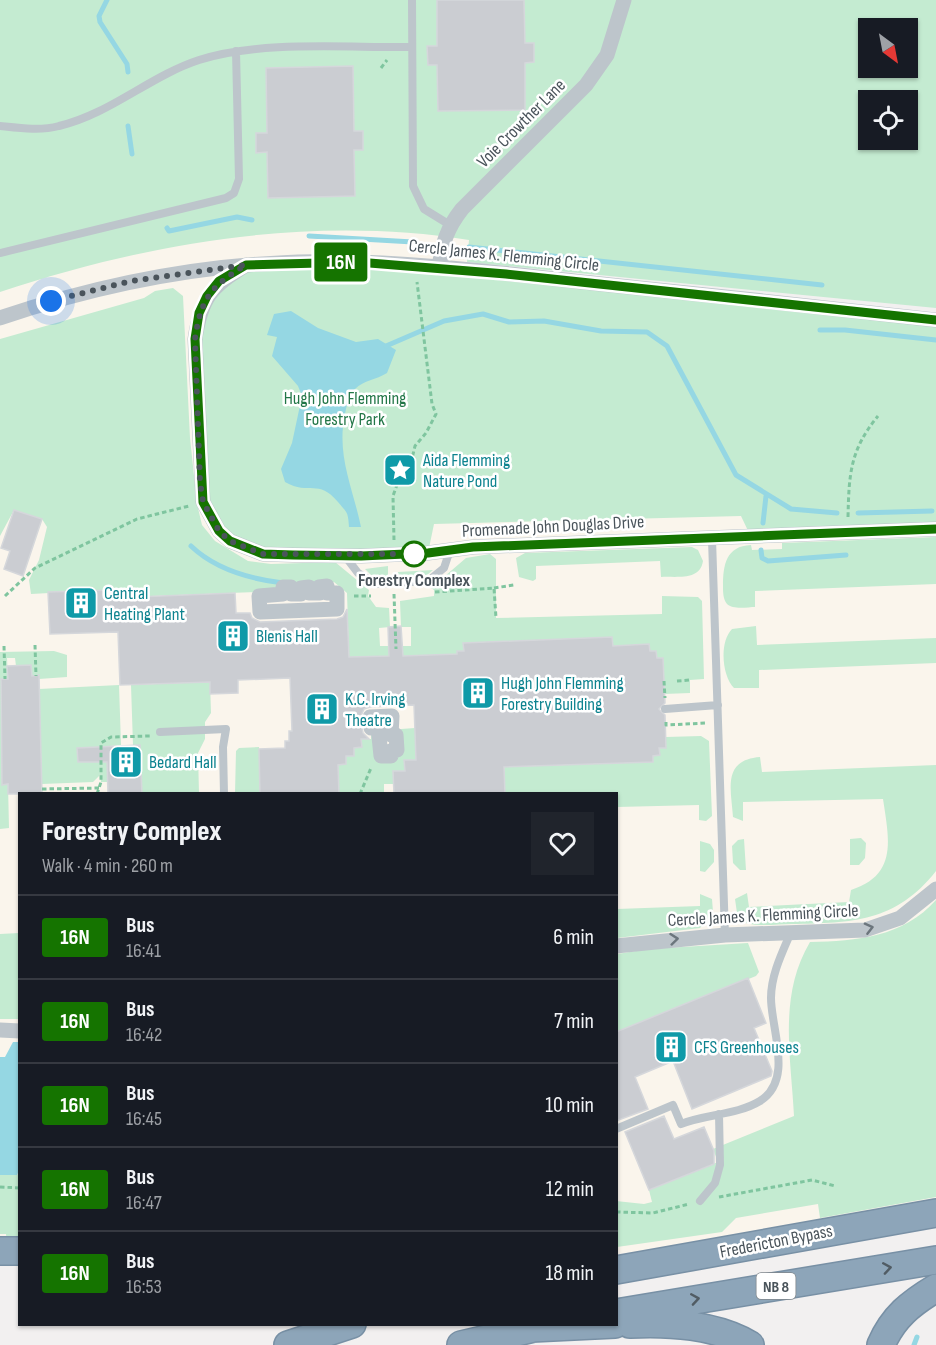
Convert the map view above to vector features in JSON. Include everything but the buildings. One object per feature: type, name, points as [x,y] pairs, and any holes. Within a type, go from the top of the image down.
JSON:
[{"type":"highway","name":"Fredericton Bypass","points":[[618,1270],[936,1213]]},
{"type":"highway","points":[[618,1254],[873,1223]]},
{"type":"highway","points":[[0,1251],[18,1251]]},
{"type":"highway","name":"NB 8","points":[[618,1313],[936,1260]]},
{"type":"highway","points":[[881,1345],[887,1330],[908,1304],[936,1287]]},
{"type":"highway","points":[[618,1324],[663,1322],[736,1336],[750,1345]]},
{"type":"highway","points":[[288,1345],[346,1326]]},
{"type":"highway","points":[[461,1345],[539,1327],[565,1326]]},
{"type":"street","name":"Voie Crowther Lane","points":[[439,268],[443,242],[450,225],[469,201],[572,101],[598,70],[614,40],[624,0]]},
{"type":"street","name":"Cercle James K. Flemming Circle","points":[[0,318],[51,301],[131,281],[246,265],[357,262],[416,265],[936,320]]},
{"type":"street","name":"Promenade John Douglas Drive","points":[[246,265],[219,281],[207,296],[199,313],[195,339],[203,502],[219,531],[246,548],[263,554],[344,555],[936,529]]},
{"type":"street","points":[[327,586],[327,593],[337,593],[337,609],[260,612],[260,596],[284,594],[283,587],[291,587],[291,594],[301,594],[301,588],[309,587],[309,593],[320,593],[319,587],[327,586]]},
{"type":"street","name":"Cercle James K. Flemming Circle","points":[[618,946],[725,935],[865,930],[900,918],[936,889]]},
{"type":"street","points":[[2,1030],[18,1030]]},
{"type":"lane","points":[[412,0],[413,186],[424,208],[450,225]]},
{"type":"lane","points":[[0,126],[45,128],[80,120],[188,64],[236,51],[412,47]]},
{"type":"lane","points":[[0,253],[226,198],[234,193],[239,179],[236,51]]},
{"type":"lane","points":[[712,539],[725,935]]},
{"type":"lane","points":[[344,555],[358,573],[367,581],[376,584],[428,581],[444,568],[450,550]]},
{"type":"lane","points":[[665,709],[717,705]]},
{"type":"lane","points":[[160,732],[226,729],[223,747],[224,792]]},
{"type":"lane","points":[[618,1128],[673,1106],[681,1124],[743,1108],[761,1100],[772,1090],[778,1075],[771,997],[774,975],[791,932]]},
{"type":"lane","points":[[700,1201],[715,1183],[720,1165],[719,1114]]},
{"type":"path","points":[[381,68],[384,62],[394,60]]},
{"type":"path","points":[[395,544],[395,489],[408,471],[415,446],[426,433],[436,414],[432,404],[416,265]]},
{"type":"path","points":[[848,534],[851,462],[857,444],[878,416]]},
{"type":"path","points":[[5,597],[36,568],[137,519],[203,502]]},
{"type":"path","points":[[424,592],[514,585]]},
{"type":"path","points":[[494,588],[496,618]]},
{"type":"path","points":[[386,595],[404,593]]},
{"type":"path","points":[[357,596],[378,595]]},
{"type":"path","points":[[394,602],[396,649]]},
{"type":"path","points":[[35,645],[36,676]]},
{"type":"path","points":[[4,646],[5,679]]},
{"type":"path","points":[[677,681],[690,680]]},
{"type":"path","points":[[666,725],[718,722]]},
{"type":"path","points":[[98,792],[100,749],[105,739],[149,736],[160,732]]},
{"type":"path","points":[[361,792],[372,765],[381,756]]},
{"type":"path","points":[[43,791],[99,788]]},
{"type":"path","points":[[618,1212],[653,1213],[700,1201],[812,1180],[835,1186]]},
{"type":"path","points":[[0,1187],[18,1188]]},
{"type":"shaded area","points":[[936,0],[936,209],[471,227],[466,269],[936,320],[936,1213],[618,1254],[618,792],[18,792],[18,1251],[0,1251],[0,107]]},
{"type":"green space","points":[[0,0],[936,0],[936,308],[467,262],[469,240],[410,233],[291,232],[232,238],[114,259],[0,292]]},
{"type":"green space","name":"Hugh John Flemming Forestry Park","points":[[357,262],[936,320],[936,529],[751,537],[741,516],[434,524],[428,553],[246,548],[209,516],[195,339],[207,296],[246,265]]},
{"type":"green space","points":[[173,288],[183,296],[190,438],[197,504],[202,525],[215,541],[248,561],[271,564],[335,562],[369,590],[368,596],[376,607],[389,608],[390,627],[379,628],[380,646],[389,646],[389,656],[349,657],[347,593],[334,582],[257,592],[125,597],[123,589],[31,594],[29,580],[39,560],[47,527],[42,519],[14,510],[0,536],[0,339],[144,298],[155,291]]},
{"type":"green space","points":[[936,537],[936,584],[755,591],[755,607],[741,608],[730,606],[724,598],[725,564],[731,553],[743,546],[751,545],[752,550],[782,549],[782,543]]},
{"type":"green space","points":[[692,547],[698,550],[703,561],[701,567],[693,575],[681,577],[661,577],[660,561],[536,566],[536,579],[533,581],[519,577],[516,558],[525,553]]},
{"type":"green space","points":[[490,554],[496,559],[496,618],[662,614],[662,596],[698,597],[702,601],[704,679],[690,680],[690,693],[664,694],[663,658],[657,658],[656,651],[650,651],[649,644],[613,646],[612,637],[464,643],[464,651],[457,651],[457,654],[403,656],[402,646],[411,646],[411,627],[401,627],[400,601],[434,596],[434,590],[431,588],[466,558]]},
{"type":"green space","points":[[388,566],[388,577],[373,577],[365,569]]},
{"type":"green space","points":[[433,570],[427,575],[398,576],[398,572]]},
{"type":"green space","points":[[756,626],[757,645],[936,638],[936,663],[759,670],[759,688],[734,688],[725,667],[725,642],[732,629]]},
{"type":"green space","points":[[54,651],[67,655],[67,677],[39,679],[38,676],[32,676],[31,665],[16,666],[15,658],[7,658],[8,679],[1,679],[2,727],[7,748],[1,749],[2,784],[8,784],[9,828],[0,829],[0,652]]},
{"type":"green space","points":[[210,682],[211,713],[205,722],[205,739],[198,753],[199,792],[142,792],[140,745],[133,745],[131,685]]},
{"type":"green space","points":[[119,685],[121,745],[110,746],[112,777],[108,782],[101,782],[100,775],[93,782],[42,784],[39,689]]},
{"type":"green space","points":[[371,728],[378,743],[402,755],[401,729],[415,728],[416,760],[405,760],[405,771],[393,771],[394,784],[384,784],[384,792],[339,792],[338,765],[346,764],[346,756],[354,756],[354,748],[362,747],[361,739],[371,739]]},
{"type":"green space","points":[[701,736],[709,741],[712,816],[706,821],[699,820],[699,805],[618,807],[618,792],[505,792],[504,760],[509,767],[653,762],[653,756],[660,755],[660,748],[666,747],[666,737]]},
{"type":"green space","points":[[259,747],[260,792],[235,792],[236,751],[239,748]]},
{"type":"green space","points":[[760,757],[762,772],[936,765],[936,871],[905,901],[872,916],[834,922],[763,925],[746,923],[737,913],[735,899],[747,893],[749,907],[849,902],[851,890],[877,875],[887,854],[888,841],[883,799],[743,802],[743,821],[733,817],[731,787],[734,770],[748,759]]},
{"type":"green space","points":[[861,838],[866,843],[865,858],[859,865],[850,865],[850,839]]},
{"type":"green space","points":[[744,839],[746,870],[740,870],[733,863],[732,846],[738,840]]},
{"type":"green space","points":[[700,841],[710,844],[714,850],[714,862],[705,872],[700,871]]},
{"type":"green space","points":[[700,894],[712,899],[713,912],[700,928],[618,938],[618,909],[700,906]]},
{"type":"green space","points":[[936,900],[936,1197],[820,1218],[818,1204],[736,1218],[722,1232],[618,1247],[618,1201],[644,1204],[652,1202],[649,1190],[718,1162],[713,1149],[794,1116],[789,1049],[790,1005],[800,963],[810,942],[862,938],[878,934],[909,922]]},
{"type":"green space","points":[[18,933],[18,1019],[0,1019],[0,934]]},
{"type":"green space","points":[[748,943],[759,972],[756,976],[618,1032],[618,954],[649,949]]},
{"type":"green space","points":[[18,1173],[18,1243],[7,1243],[6,1234],[0,1234],[0,1175],[17,1175]]},
{"type":"water","points":[[291,311],[318,328],[356,342],[378,339],[396,350],[387,373],[362,384],[353,392],[345,414],[344,457],[361,527],[349,527],[345,511],[325,491],[301,488],[285,482],[281,469],[292,443],[302,396],[298,386],[272,356],[277,337],[267,335],[274,314]]},
{"type":"water","points":[[13,1042],[18,1042],[17,1175],[0,1175],[0,1057],[5,1057]]},
{"type":"waterway","points":[[107,0],[99,16],[100,22],[127,64],[128,72]]},
{"type":"waterway","points":[[128,126],[132,154]]},
{"type":"waterway","points":[[167,228],[169,231],[237,217],[252,220]]},
{"type":"waterway","points":[[309,236],[413,242]]},
{"type":"waterway","points":[[469,247],[822,285]]},
{"type":"waterway","points":[[386,346],[444,321],[483,314],[509,322],[544,321],[601,331],[647,332],[667,346],[736,475],[791,509],[837,513]]},
{"type":"waterway","points":[[820,330],[845,330],[936,340]]},
{"type":"waterway","points":[[763,523],[766,496]]},
{"type":"waterway","points":[[858,513],[932,511]]},
{"type":"waterway","points":[[191,546],[211,561],[234,572],[283,583]]},
{"type":"waterway","points":[[761,550],[762,558],[768,561],[846,555]]},
{"type":"waterway","points":[[914,1345],[917,1337]]},
{"type":"bus line","name":"16N","points":[[936,320],[506,274],[357,262],[246,265],[219,281],[207,296],[199,313],[195,339],[200,482],[203,502],[219,531],[230,541],[263,554],[361,556],[428,553],[473,547],[936,529]]},
{"type":"place","name":"Aida Flemming Nature Pond","points":[[400,470]]},
{"type":"place","name":"Forestry Complex","points":[[414,554]]},
{"type":"place","name":"Central Heating Plant","points":[[81,603]]},
{"type":"place","name":"Blenis Hall","points":[[233,636]]},
{"type":"place","name":"Hugh John Flemming Forestry Building","points":[[478,693]]},
{"type":"place","name":"K.C. Irving Theatre","points":[[322,709]]},
{"type":"place","name":"Bedard Hall","points":[[126,762]]},
{"type":"place","name":"CFS Greenhouses","points":[[671,1047]]},
{"type":"route","points":[[51,301],[131,281],[246,265],[219,281],[207,296],[199,313],[195,339],[200,482],[203,502],[209,516],[219,531],[230,541],[263,554],[361,556],[414,554]]}]
